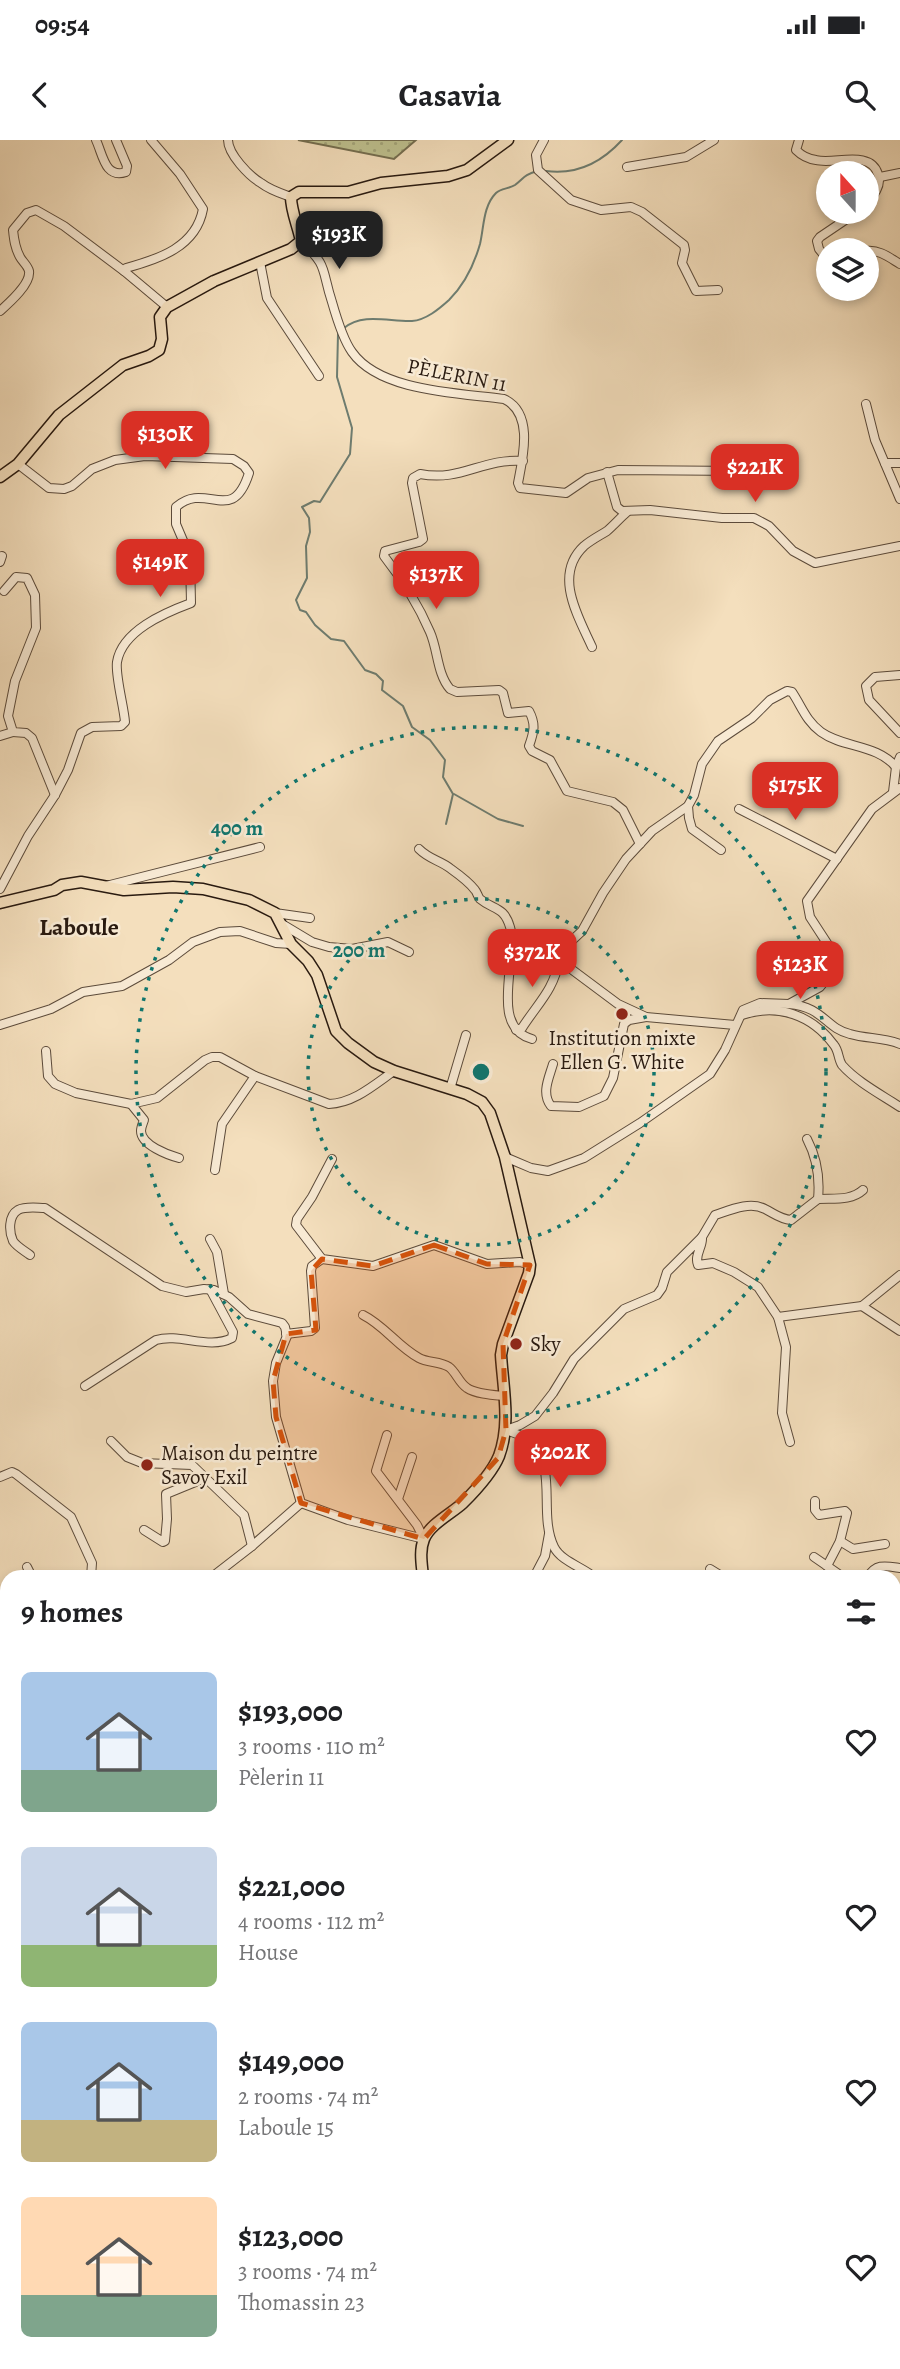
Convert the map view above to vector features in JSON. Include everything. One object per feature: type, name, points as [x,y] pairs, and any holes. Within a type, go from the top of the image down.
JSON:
[{"type":"main road","points":[[0,477],[19,464],[59,415],[123,365],[159,350],[162,339],[160,317],[167,307],[214,281],[291,249],[301,241],[291,197],[299,192],[348,192],[381,183],[448,176],[467,170],[508,140]]},
{"type":"main road","points":[[0,903],[81,882],[124,890],[173,887],[203,889],[248,900],[275,913],[291,944],[308,961],[317,975],[336,1031],[356,1049],[394,1071],[467,1094],[482,1102],[490,1113],[505,1157],[530,1265],[501,1354],[506,1430],[498,1458],[481,1483],[464,1502],[429,1531],[424,1539],[421,1551],[422,1570]]},
{"type":"street","points":[[96,140],[108,170],[112,174],[119,174],[126,172],[127,166],[116,140]]},
{"type":"street","points":[[124,271],[174,250],[200,225],[203,209],[151,140]]},
{"type":"street","points":[[228,140],[229,149],[257,181],[273,191],[291,197]]},
{"type":"street","points":[[544,140],[536,155],[538,170],[571,200],[601,210],[631,207],[642,212],[682,242],[685,250],[682,263],[696,291],[718,290]]},
{"type":"street","points":[[627,167],[686,157],[714,140]]},
{"type":"street","points":[[799,140],[796,150],[800,154],[817,161],[860,160],[869,163],[876,169],[879,182]]},
{"type":"street","points":[[880,177],[900,173]]},
{"type":"street","points":[[0,311],[21,290],[29,274],[29,269],[14,244],[13,230],[27,213],[36,210],[87,241],[167,307]]},
{"type":"street","points":[[819,238],[839,224]]},
{"type":"street","name":"PÈLERIN 11","points":[[301,241],[321,262],[340,324],[351,351],[360,361],[375,372],[402,383],[512,402],[522,419],[525,438],[518,483],[520,488],[566,493],[588,478],[607,472]]},
{"type":"street","points":[[879,253],[900,264]]},
{"type":"street","points":[[260,262],[267,298],[319,376]]},
{"type":"street","points":[[866,404],[875,440],[900,499]]},
{"type":"street","points":[[0,889],[68,770],[81,733],[92,727],[121,726],[125,722],[117,662],[126,640],[170,611],[191,603],[190,558],[176,524],[176,507],[185,499],[198,496],[221,502],[232,500],[246,484],[249,473],[244,466],[233,460],[145,456],[115,460],[92,469],[72,486],[64,489],[48,488],[19,464]]},
{"type":"street","points":[[523,461],[504,460],[484,464],[459,474],[434,477],[420,474],[413,478],[423,539],[385,551],[384,556],[418,606],[450,689],[457,692],[499,690],[503,692],[508,713],[528,711],[534,721],[529,746],[531,751],[550,760],[567,791],[619,806],[640,844]]},
{"type":"street","points":[[885,463],[900,463]]},
{"type":"street","points":[[742,471],[630,469],[607,472],[617,507],[627,512],[650,510],[710,517],[754,518],[769,526],[793,551],[815,563],[900,546]]},
{"type":"street","points":[[592,647],[572,602],[569,587],[571,561],[586,544],[608,530],[627,512]]},
{"type":"street","points":[[4,591],[16,576],[27,578],[35,595],[36,628],[15,681],[8,716],[13,732]]},
{"type":"street","points":[[900,675],[875,677],[866,686],[869,700],[900,733]]},
{"type":"street","points":[[721,850],[692,829],[688,818],[688,806],[697,786],[702,764],[718,741],[780,695],[790,691],[803,714],[823,734],[871,750],[887,758],[895,767]]},
{"type":"street","points":[[0,736],[13,732],[26,733],[32,738],[55,795]]},
{"type":"street","points":[[789,1004],[820,987],[831,973],[836,957],[810,916],[807,901],[872,809],[896,790],[895,767],[900,757]]},
{"type":"street","points":[[516,1030],[522,1028],[545,997],[556,978],[559,960],[567,945],[583,931],[603,893],[626,859],[652,831],[688,806]]},
{"type":"street","points":[[739,809],[837,859]]},
{"type":"street","points":[[106,886],[260,847]]},
{"type":"street","points":[[419,849],[430,859],[449,867],[474,888],[480,898],[499,909],[505,916],[510,928],[512,967],[507,995],[508,1013],[516,1030],[531,1040]]},
{"type":"street","points":[[275,913],[310,918]]},
{"type":"street","points":[[282,924],[312,942],[329,947],[352,949],[388,942],[409,952]]},
{"type":"street","points":[[0,1025],[51,1009],[83,992],[122,986],[169,960],[193,942],[220,932],[240,931],[276,943],[291,944]]},
{"type":"street","points":[[559,960],[618,1004],[646,1017]]},
{"type":"street","points":[[505,1157],[531,1168],[548,1171],[584,1158],[710,1074],[725,1050],[740,1016],[751,1005],[789,1004],[815,1010],[849,1034],[888,1039],[900,1044]]},
{"type":"street","points":[[740,1016],[765,1009],[803,1016],[814,1023],[835,1046],[842,1065],[900,1107]]},
{"type":"street","points":[[740,1016],[749,1021]]},
{"type":"street","points":[[553,1064],[546,1086],[546,1100],[551,1107],[579,1107],[604,1096],[613,1078],[624,1024],[629,1020],[646,1017],[735,1025]]},
{"type":"street","points":[[450,1089],[466,1035]]},
{"type":"street","points":[[46,1051],[48,1076],[55,1084],[76,1093],[131,1104],[157,1098],[212,1057],[220,1058],[255,1076],[322,1102],[337,1104],[355,1097],[394,1071]]},
{"type":"street","points":[[215,1170],[222,1124],[255,1076]]},
{"type":"street","points":[[131,1104],[144,1119],[141,1131],[143,1136],[164,1154],[179,1158]]},
{"type":"street","points":[[807,1139],[815,1153],[820,1184],[818,1199]]},
{"type":"street","points":[[331,1159],[296,1225],[322,1259],[373,1266],[434,1245],[487,1264],[520,1262],[530,1265]]},
{"type":"street","points":[[506,1430],[535,1416],[554,1393],[574,1359],[624,1309],[657,1295],[663,1288],[667,1272],[702,1237],[715,1215],[742,1207],[762,1207],[779,1219],[791,1220],[818,1199],[846,1198],[863,1190]]},
{"type":"street","points":[[30,1255],[14,1242],[10,1228],[11,1218],[16,1211],[29,1207],[46,1208],[162,1286],[186,1292],[210,1289],[224,1294],[248,1314],[282,1323],[286,1335],[273,1381],[276,1417],[301,1503]]},
{"type":"street","points":[[702,1237],[702,1245],[696,1259],[698,1265],[713,1263],[758,1287],[778,1317],[786,1347],[782,1413],[790,1442]]},
{"type":"street","points":[[210,1239],[217,1252],[224,1294]]},
{"type":"street","points":[[286,1335],[315,1328],[311,1269],[322,1259]]},
{"type":"street","points":[[778,1317],[862,1306],[900,1275]]},
{"type":"street","points":[[85,1386],[156,1340],[165,1338],[220,1341],[232,1338],[233,1332],[210,1289]]},
{"type":"street","points":[[862,1306],[900,1331]]},
{"type":"street","points":[[363,1315],[375,1321],[398,1344],[421,1360],[451,1368],[466,1388],[503,1396]]},
{"type":"street","points":[[506,1430],[530,1440],[545,1461],[545,1500],[556,1551],[584,1570]]},
{"type":"street","points":[[387,1435],[376,1468],[424,1539]]},
{"type":"street","points":[[111,1441],[127,1457],[142,1463],[188,1464],[244,1515],[252,1546]]},
{"type":"street","points":[[398,1499],[412,1457]]},
{"type":"street","points":[[0,1477],[12,1472],[16,1474],[71,1517],[93,1563],[92,1570]]},
{"type":"street","points":[[144,1530],[165,1541],[166,1494],[205,1478]]},
{"type":"street","points":[[815,1501],[815,1510],[819,1515],[845,1511],[847,1513],[840,1541],[827,1566]]},
{"type":"street","points":[[301,1503],[348,1520],[424,1539]]},
{"type":"street","points":[[221,1570],[301,1503]]},
{"type":"street","points":[[538,1570],[545,1556],[550,1531]]},
{"type":"street","points":[[840,1541],[853,1549],[886,1544]]},
{"type":"street","points":[[814,1557],[833,1570]]},
{"type":"street","points":[[872,1570],[881,1565],[900,1567]]},
{"type":"highlighted area","points":[[434,1245],[487,1264],[530,1265],[503,1344],[506,1430],[498,1458],[424,1539],[301,1503],[276,1417],[273,1381],[286,1334],[316,1330],[311,1271],[322,1259],[373,1266]]},
{"type":"green space","points":[[298,140],[416,140],[394,159]]},
{"type":"waterway","points":[[546,171],[568,171],[588,165],[606,155],[622,140]]},
{"type":"waterway","points":[[344,328],[351,323],[368,319],[417,320],[441,307],[460,287],[472,267],[480,244],[486,210],[492,198],[498,191],[513,186],[537,171]]},
{"type":"waterway","points":[[338,334],[337,377],[352,428],[350,454],[320,502],[314,501],[302,507],[309,518],[310,532],[306,546],[307,578],[296,600],[300,610],[306,612],[315,625],[331,639],[344,641],[365,670],[376,674],[383,681],[382,690],[403,706],[412,727],[430,740],[445,760],[443,777],[453,794],[446,824]]},
{"type":"waterway","points":[[454,794],[498,819],[523,826]]},
{"type":"place","name":"Institution mixte Ellen G. White","points":[[622,1014]]},
{"type":"place","name":"Sky","points":[[516,1344]]},
{"type":"place","name":"Maison du peintre Savoy Exil","points":[[147,1465]]},
{"type":"district","name":"Laboule","points":[[79,927]]}]
